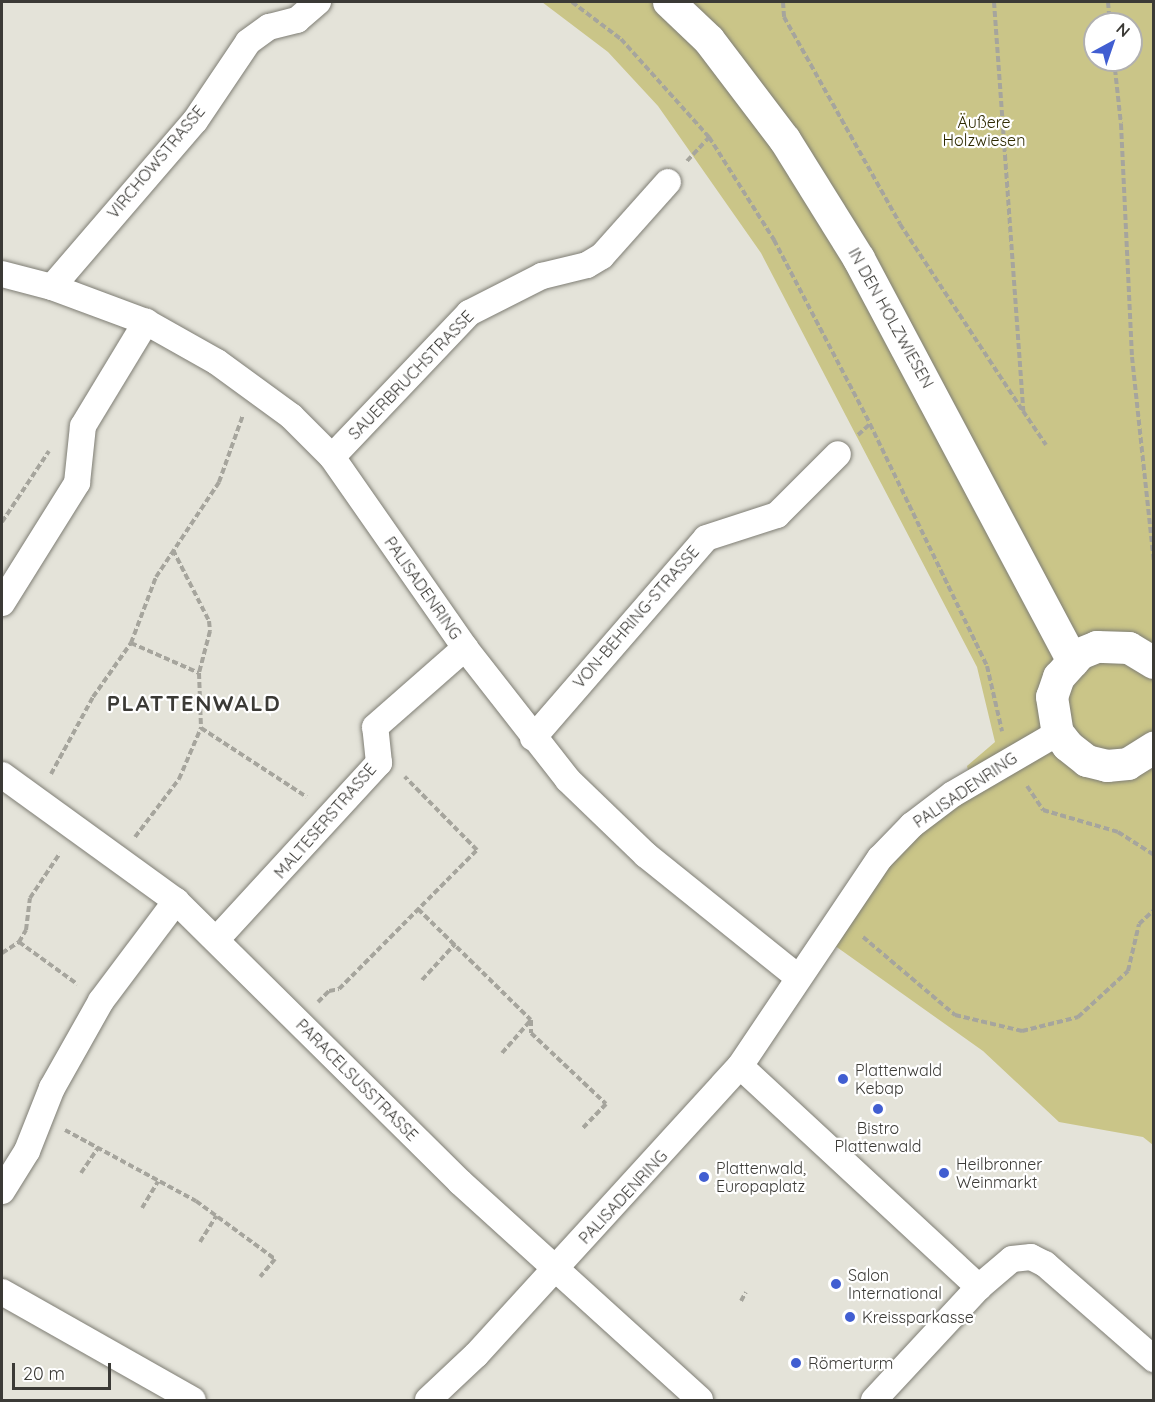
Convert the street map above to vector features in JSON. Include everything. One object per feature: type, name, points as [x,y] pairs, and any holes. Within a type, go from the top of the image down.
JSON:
[{"type":"street","name":"VIRCHOWSTRASSE","points":[[52,287],[195,121],[248,42],[269,27],[297,20],[318,2]]},
{"type":"street","name":"IN DEN HOLZWIESEN","points":[[669,2],[709,40],[785,140],[859,259],[1073,662]]},
{"type":"street","name":"SAUERBRUCHSTRASSE","points":[[332,457],[469,313],[542,276],[587,265],[602,256],[668,182]]},
{"type":"street","name":"PALISADENRING","points":[[2,274],[52,287],[146,322],[253,386],[291,416],[332,457],[465,648],[532,738],[568,780],[646,855],[798,977]]},
{"type":"street","points":[[2,603],[77,483],[83,426],[146,322]]},
{"type":"street","name":"VON-BEHRING-STRASSE","points":[[532,738],[706,538],[777,515],[838,454]]},
{"type":"street","points":[[1151,757],[1128,764],[1107,766],[1087,761],[1068,746],[1058,733],[1052,697],[1059,676],[1089,651],[1112,645],[1129,648],[1154,663]]},
{"type":"street","name":"MALTESERSTRASSE","points":[[216,940],[331,819],[379,762],[375,727],[465,648]]},
{"type":"street","name":"PALISADENRING","points":[[428,1401],[555,1270],[740,1066],[838,916],[880,858],[912,825],[1008,759],[1058,733]]},
{"type":"street","name":"PARACELSUSSTRASSE","points":[[2,775],[119,857],[176,901],[555,1270],[700,1401]]},
{"type":"street","points":[[2,1191],[27,1151],[52,1088],[102,1001],[176,901]]},
{"type":"street","points":[[740,1066],[979,1287]]},
{"type":"street","points":[[874,1401],[979,1287],[1012,1259],[1031,1257],[1045,1264],[1154,1359]]},
{"type":"street","points":[[3,1298],[192,1401]]},
{"type":"path","points":[[572,2],[621,39],[709,137],[774,240],[870,424],[987,666],[1008,759],[1043,810],[1118,832],[1154,855]]},
{"type":"path","points":[[783,2],[784,17],[900,224],[1046,445]]},
{"type":"path","points":[[994,2],[1023,411]]},
{"type":"path","points":[[1115,72],[1121,124],[1132,357],[1154,564]]},
{"type":"path","points":[[37,799],[93,697],[131,643],[156,576],[219,482],[253,386]]},
{"type":"path","points":[[2,522],[65,426],[83,426]]},
{"type":"path","points":[[119,857],[179,778],[201,728],[199,673],[210,631],[209,621],[173,550]]},
{"type":"path","points":[[131,643],[199,673]]},
{"type":"path","points":[[201,728],[303,793],[331,819]]},
{"type":"path","points":[[298,1022],[329,991],[339,989],[477,850],[402,775]]},
{"type":"path","points":[[2,953],[20,942],[26,930],[30,898],[77,827]]},
{"type":"path","points":[[418,909],[531,1020],[531,1033],[606,1104],[583,1128]]},
{"type":"path","points":[[838,916],[955,1015],[1022,1031],[1078,1017],[1112,987],[1128,971],[1139,924],[1154,910]]},
{"type":"path","points":[[20,942],[102,1001]]},
{"type":"path","points":[[422,980],[455,944]]},
{"type":"path","points":[[502,1053],[531,1020]]},
{"type":"path","points":[[41,1117],[158,1181],[216,1216],[275,1259],[260,1277]]},
{"type":"path","points":[[81,1173],[98,1148]]},
{"type":"path","points":[[142,1209],[158,1181]]},
{"type":"path","points":[[200,1242],[216,1216]]},
{"type":"path","points":[[741,1301],[746,1292]]},
{"type":"green space","name":"Äußere Holzwiesen","points":[[542,2],[1153,2],[1153,1145],[1143,1137],[1059,1122],[983,1051],[824,938],[838,916],[971,782],[967,766],[995,742],[977,667],[761,253],[658,106],[608,52]]},
{"type":"place","name":"Plattenwald Kebap","points":[[843,1079]]},
{"type":"place","name":"Bistro Plattenwald","points":[[878,1109]]},
{"type":"place","name":"Heilbronner Weinmarkt","points":[[944,1173]]},
{"type":"place","name":"Plattenwald, Europaplatz","points":[[704,1177]]},
{"type":"place","name":"Salon International","points":[[836,1284]]},
{"type":"place","name":"Kreissparkasse","points":[[850,1317]]},
{"type":"place","name":"Römerturm","points":[[796,1363]]},
{"type":"district","name":"PLATTENWALD","points":[[194,704]]}]
